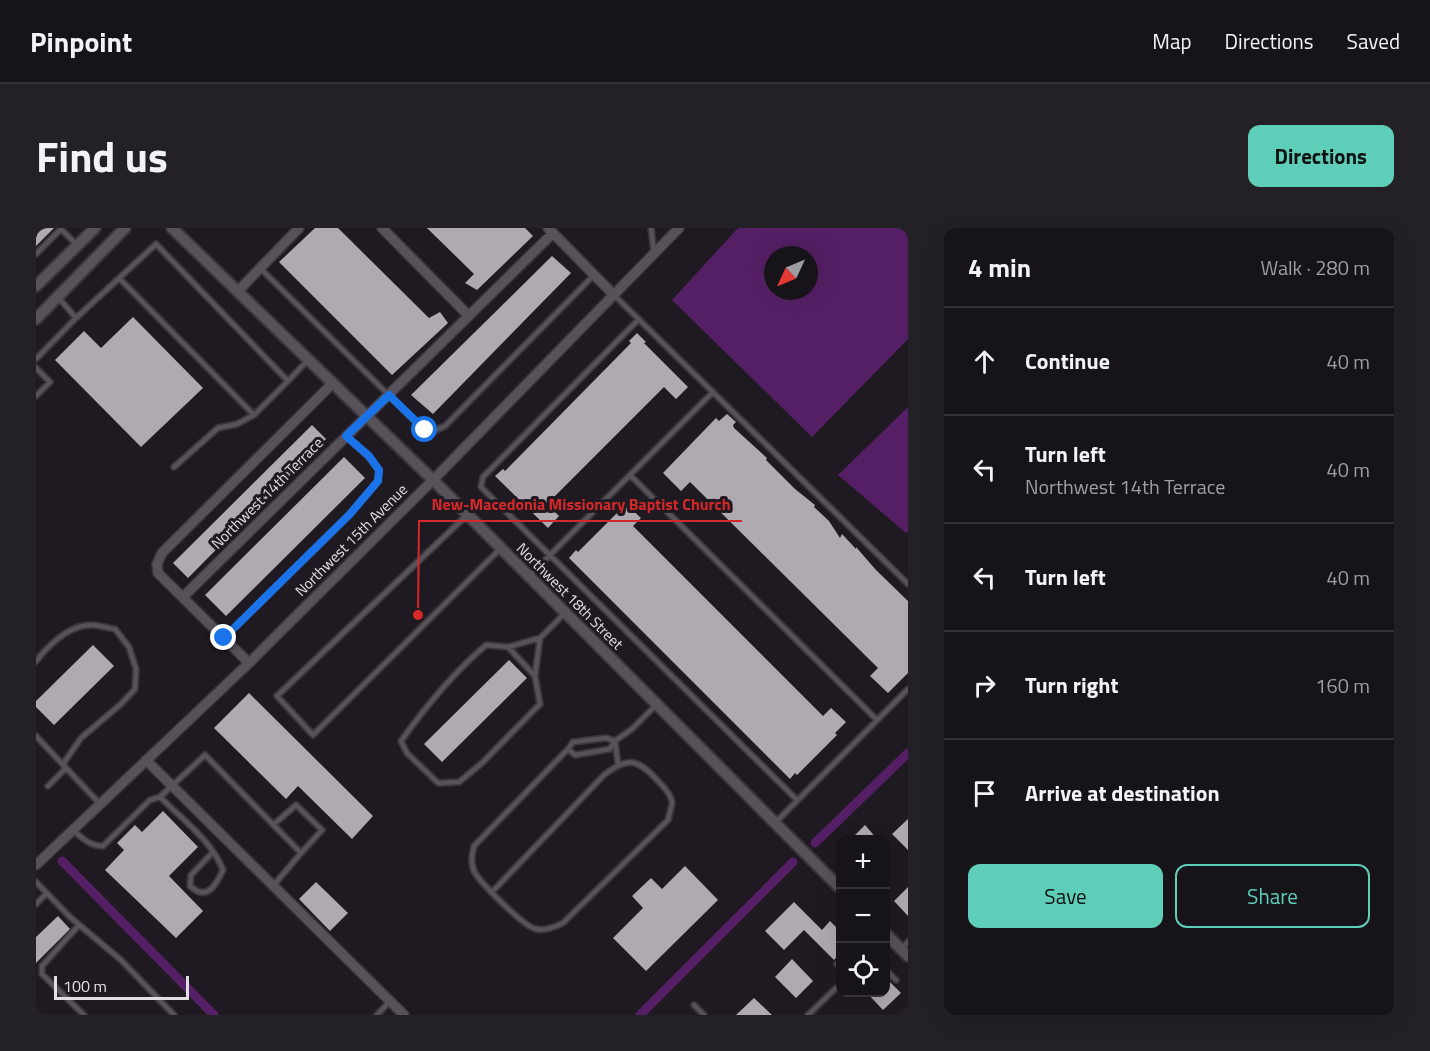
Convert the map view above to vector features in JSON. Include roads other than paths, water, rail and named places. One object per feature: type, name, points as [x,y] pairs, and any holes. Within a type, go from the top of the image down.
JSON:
[{"type":"street","points":[[36,286],[95,228]]},
{"type":"street","points":[[36,319],[125,228]]},
{"type":"street","name":"Northwest 18th Street","points":[[172,228],[433,480],[836,884]]},
{"type":"street","points":[[238,291],[299,228]]},
{"type":"street","points":[[382,228],[469,316]]},
{"type":"street","name":"Northwest 15th Avenue","points":[[36,865],[249,663],[433,480],[679,228]]},
{"type":"street","points":[[550,231],[614,295]]},
{"type":"street","name":"Northwest 14th Terrace","points":[[183,597],[469,316],[550,231]]},
{"type":"street","points":[[249,663],[158,573],[157,564],[162,553],[333,383]]},
{"type":"street","points":[[146,760],[404,1015]]},
{"type":"street","points":[[890,939],[906,949]]},
{"type":"lane","points":[[36,254],[60,228],[77,245]]},
{"type":"lane","points":[[651,228],[654,254]]},
{"type":"lane","points":[[36,359],[76,318],[156,244],[288,381]]},
{"type":"lane","points":[[260,268],[422,428],[430,431],[441,429],[594,275]]},
{"type":"lane","points":[[120,279],[254,415]]},
{"type":"lane","points":[[614,295],[908,584]]},
{"type":"lane","points":[[58,297],[76,318]]},
{"type":"lane","points":[[639,319],[482,479],[481,487],[797,800]]},
{"type":"lane","points":[[174,467],[218,428],[237,424],[254,415],[309,359]]},
{"type":"lane","points":[[36,368],[50,382],[36,396]]},
{"type":"lane","points":[[529,576],[713,392]]},
{"type":"lane","points":[[224,638],[350,514],[378,481],[379,470],[369,456],[346,436]]},
{"type":"lane","points":[[630,475],[877,720]]},
{"type":"lane","points":[[467,514],[277,696],[313,735],[501,548]]},
{"type":"lane","points":[[540,638],[536,676],[540,704],[489,756],[459,782],[438,783],[406,753],[401,741],[420,714],[465,663],[486,645],[508,647],[540,638],[566,612]]},
{"type":"lane","points":[[36,661],[46,648],[72,630],[89,625],[115,629],[129,647],[136,669],[135,689],[122,704],[81,738],[64,766],[48,786]]},
{"type":"lane","points":[[508,647],[536,676]]},
{"type":"lane","points":[[775,823],[908,689]]},
{"type":"lane","points":[[568,749],[575,755],[610,749],[615,741],[632,729],[657,704]]},
{"type":"lane","points":[[36,736],[100,804]]},
{"type":"lane","points":[[492,892],[604,775],[618,764],[632,761],[645,766],[663,786],[672,802],[668,820],[563,923],[549,929],[536,929],[524,923],[492,892],[474,872],[471,859],[474,846],[573,742],[606,738],[615,741]]},
{"type":"lane","points":[[615,741],[618,764]]},
{"type":"lane","points":[[73,830],[87,842],[95,846],[103,846],[150,800],[160,797],[205,755],[301,853]]},
{"type":"lane","points":[[160,797],[213,852],[224,870],[210,890],[204,893],[196,891],[190,886],[191,874],[213,852]]},
{"type":"lane","points":[[273,825],[296,805],[322,830],[273,886]]},
{"type":"lane","points":[[36,882],[79,925],[121,960],[174,1015]]},
{"type":"lane","points":[[36,904],[47,893]]},
{"type":"lane","points":[[79,925],[42,966],[42,974],[84,1015]]},
{"type":"lane","points":[[890,975],[896,980]]},
{"type":"lane","points":[[808,1015],[836,988]]},
{"type":"lane","points":[[377,1015],[390,1001]]},
{"type":"lane","points":[[694,1005],[704,1015]]},
{"type":"waterway","points":[[815,843],[908,753]]},
{"type":"waterway","points":[[62,861],[214,1015]]},
{"type":"waterway","points":[[640,1015],[793,862]]},
{"type":"place","name":"New-Macedonia Missionary Baptist Church","points":[[418,615]]}]
